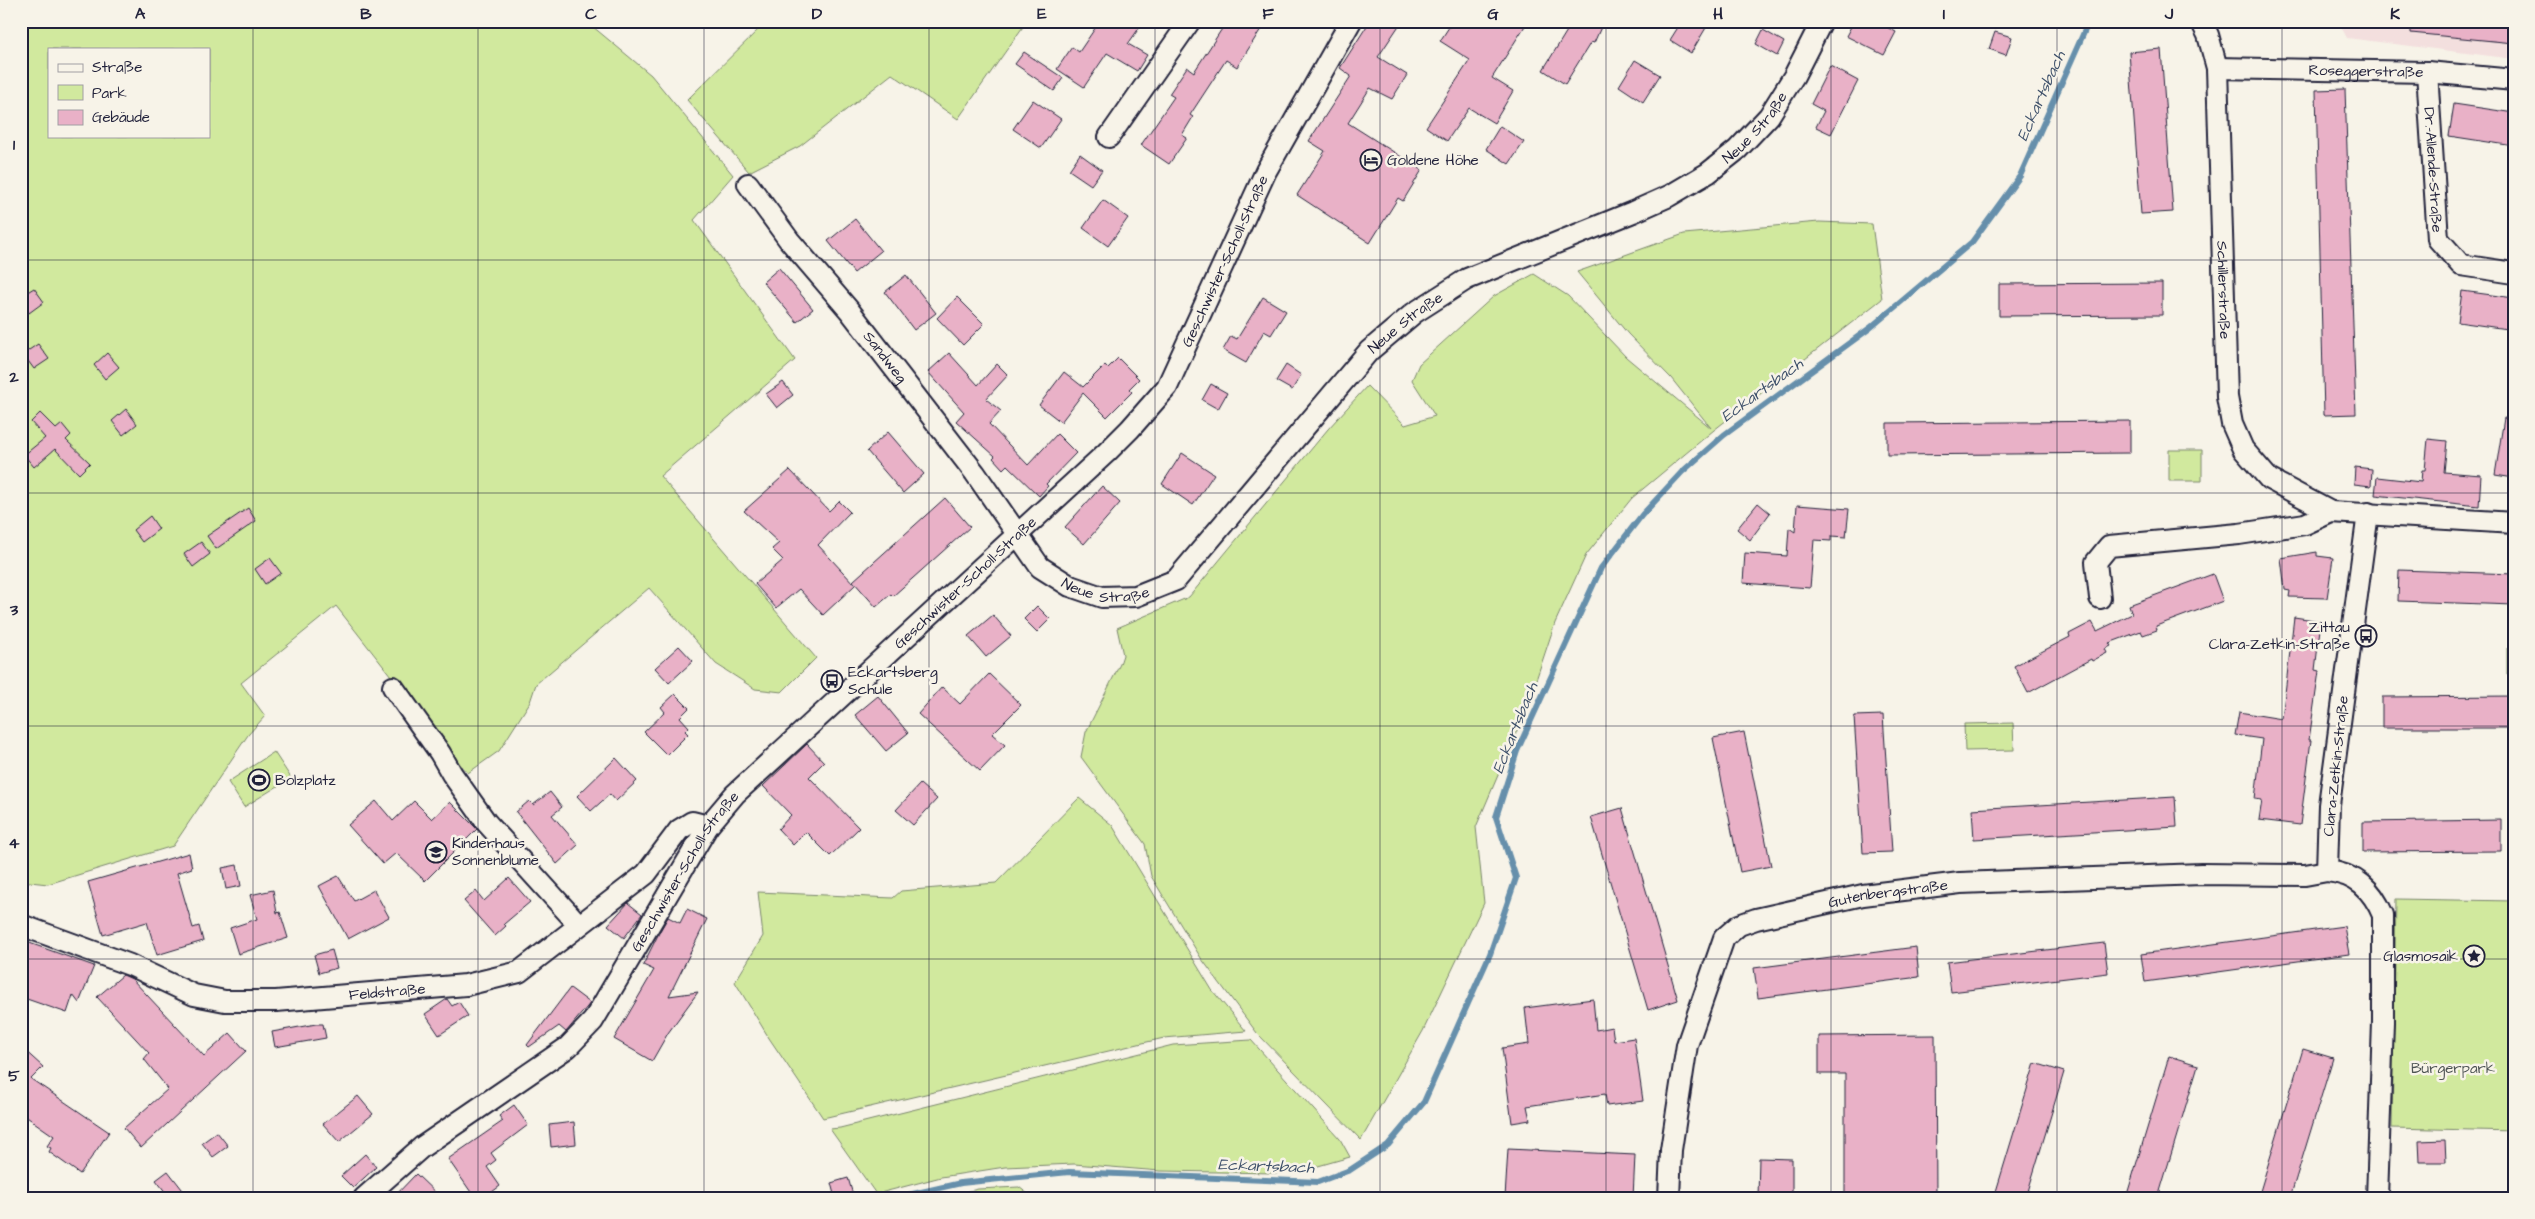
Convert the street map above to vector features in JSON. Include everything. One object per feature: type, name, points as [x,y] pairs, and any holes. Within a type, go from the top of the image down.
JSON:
[{"type":"street","points":[[1109,137],[1190,21]]},
{"type":"street","name":"Geschwister-Scholl-Straße","points":[[364,1198],[422,1147],[568,1047],[593,1021],[708,826],[735,794],[1019,534],[1130,429],[1166,387],[1266,171],[1351,21]]},
{"type":"street","name":"Neue Straße","points":[[1019,534],[1040,567],[1070,586],[1102,597],[1136,596],[1176,580],[1369,351],[1414,312],[1467,280],[1633,212],[1669,196],[1708,173],[1737,150],[1769,116],[1794,76],[1822,21]]},
{"type":"street","name":"Schillerstraße","points":[[2201,21],[2208,35],[2217,68],[2227,397],[2232,424],[2243,449],[2269,479],[2331,512]]},
{"type":"street","name":"Roseggerstraße","points":[[2217,68],[2428,72],[2514,80]]},
{"type":"street","name":"Dr.-Allende-Straße","points":[[2428,72],[2438,239],[2460,265],[2514,273]]},
{"type":"street","name":"Sandweg","points":[[748,184],[789,240],[849,310],[975,473],[1019,534]]},
{"type":"street","name":"Schillerstraße","points":[[2100,598],[2096,562],[2109,546],[2239,534],[2286,527],[2305,524],[2331,512],[2514,523]]},
{"type":"street","name":"Clara-Zetkin-Straße","points":[[2327,871],[2329,805],[2368,513]]},
{"type":"street","points":[[393,687],[486,822],[579,925]]},
{"type":"street","name":"Feldstraße","points":[[21,925],[130,965],[194,995],[225,1001],[276,1002],[466,985],[519,972],[646,874],[679,830],[692,822],[708,826]]},
{"type":"street","points":[[2327,871],[2342,873],[2357,880],[2369,889],[2377,900],[2383,915],[2383,1022],[2377,1198]]},
{"type":"street","name":"Gutenbergstraße","points":[[1669,1198],[1671,1150],[1688,1045],[1724,938],[1740,925],[1756,919],[1863,895],[1960,883],[2201,874],[2306,875],[2327,871]]},
{"type":"shaded area","points":[[2338,21],[2514,21],[2514,59],[2347,38]]},
{"type":"green space","points":[[21,21],[586,21],[651,75],[733,175],[694,220],[795,360],[660,476],[816,658],[782,692],[755,689],[716,664],[649,588],[536,684],[530,702],[499,751],[468,773],[453,756],[425,714],[398,685],[336,606],[241,683],[265,716],[248,735],[173,846],[48,884],[21,881]]},
{"type":"green space","points":[[767,21],[1027,21],[958,119],[892,74],[800,146],[749,172],[687,100]]},
{"type":"green space","points":[[1819,222],[1872,224],[1882,299],[1714,430],[1632,498],[1586,555],[1555,623],[1527,707],[1476,827],[1484,903],[1423,1031],[1361,1140],[1257,1033],[1201,958],[1151,876],[1145,844],[1081,757],[1086,732],[1123,655],[1117,628],[1189,597],[1328,429],[1367,386],[1405,425],[1435,416],[1412,380],[1419,364],[1494,296],[1534,274],[1568,296],[1626,357],[1711,428],[1671,378],[1628,334],[1577,272],[1684,234]]},
{"type":"green space","points":[[2169,450],[2202,450],[2202,481],[2169,481]]},
{"type":"green space","points":[[2507,648],[2514,648],[2514,674],[2507,674]]},
{"type":"green space","points":[[2013,723],[2014,750],[1965,751],[1964,724]]},
{"type":"green space","name":"Bolzplatz","points":[[274,752],[291,778],[244,807],[228,782]]},
{"type":"green space","points":[[1079,798],[1112,825],[1212,990],[1246,1031],[1164,1038],[823,1118],[769,1038],[735,982],[763,936],[758,892],[893,898],[901,891],[996,883]]},
{"type":"green space","name":"Bürgerpark","points":[[2396,899],[2514,901],[2514,1131],[2392,1128]]},
{"type":"green space","points":[[1251,1040],[1340,1139],[1350,1157],[1311,1168],[1275,1173],[1160,1171],[1074,1164],[1005,1167],[941,1177],[876,1194],[830,1129],[1173,1045]]},
{"type":"green space","points":[[1019,1187],[1033,1198],[938,1198],[978,1189]]},
{"type":"building","points":[[1100,21],[1144,21],[1128,44],[1147,55],[1137,71],[1107,53],[1084,87],[1057,69],[1072,47],[1079,52]]},
{"type":"building","points":[[1227,21],[1266,21],[1237,67],[1226,60],[1190,115],[1193,117],[1182,135],[1187,138],[1169,164],[1141,145],[1174,97],[1169,94],[1187,67],[1194,72]]},
{"type":"building","points":[[1370,21],[1402,21],[1378,57],[1407,75],[1392,99],[1370,88],[1348,123],[1422,170],[1403,201],[1398,198],[1370,243],[1297,195],[1325,151],[1309,141],[1351,76],[1340,68]]},
{"type":"building","points":[[1453,21],[1528,21],[1492,78],[1513,91],[1494,123],[1469,108],[1447,141],[1426,127],[1470,60],[1440,41]]},
{"type":"building","points":[[1573,21],[1590,21],[1601,27],[1594,43],[1591,42],[1565,84],[1543,70]]},
{"type":"building","points":[[1682,21],[1710,21],[1691,53],[1670,40]]},
{"type":"building","points":[[1854,21],[1875,21],[1896,32],[1884,55],[1846,36]]},
{"type":"building","points":[[2411,21],[2514,21],[2514,43],[2411,33]]},
{"type":"building","points":[[1763,30],[1784,42],[1777,56],[1756,44]]},
{"type":"building","points":[[1995,32],[2012,37],[2006,55],[1989,49]]},
{"type":"building","points":[[2161,49],[2173,212],[2141,214],[2129,52]]},
{"type":"building","points":[[1024,52],[1063,78],[1054,91],[1015,64]]},
{"type":"building","points":[[1635,60],[1660,75],[1643,102],[1619,86]]},
{"type":"building","points":[[1830,66],[1858,81],[1831,134],[1816,127],[1824,111],[1811,104]]},
{"type":"building","points":[[2345,89],[2356,414],[2324,415],[2316,90]]},
{"type":"building","points":[[1033,100],[1061,119],[1041,148],[1013,129]]},
{"type":"building","points":[[2454,104],[2514,113],[2514,146],[2449,136]]},
{"type":"building","points":[[1500,126],[1524,142],[1509,164],[1486,149]]},
{"type":"building","points":[[1080,154],[1102,170],[1091,185],[1069,170]]},
{"type":"building","points":[[1103,200],[1128,218],[1108,246],[1083,228]]},
{"type":"building","points":[[855,219],[881,251],[854,273],[828,241]]},
{"type":"building","points":[[779,268],[813,309],[797,322],[763,282]]},
{"type":"building","points":[[906,275],[936,313],[914,330],[885,292]]},
{"type":"building","points":[[2162,283],[2162,315],[1999,316],[1999,284]]},
{"type":"building","points":[[34,288],[44,302],[29,313],[21,302],[21,296]]},
{"type":"building","points":[[2462,291],[2514,298],[2514,330],[2458,322]]},
{"type":"building","points":[[957,297],[984,324],[963,345],[937,318]]},
{"type":"building","points":[[1263,297],[1286,311],[1271,335],[1264,331],[1246,363],[1223,350],[1231,336],[1237,339]]},
{"type":"building","points":[[38,344],[49,359],[34,369],[23,354]]},
{"type":"building","points":[[107,353],[119,367],[105,379],[94,365]]},
{"type":"building","points":[[949,353],[978,385],[997,364],[1008,375],[986,399],[1001,411],[989,424],[1028,465],[1057,434],[1076,453],[1046,484],[1048,486],[1039,496],[1007,465],[1003,469],[993,458],[995,456],[956,421],[964,412],[928,372]]},
{"type":"building","points":[[1118,358],[1139,379],[1129,389],[1132,392],[1107,417],[1083,393],[1061,422],[1039,405],[1064,372],[1083,387],[1105,365],[1108,368]]},
{"type":"building","points":[[1286,365],[1301,375],[1292,390],[1276,381]]},
{"type":"building","points":[[783,382],[793,395],[777,408],[766,394]]},
{"type":"building","points":[[1211,384],[1227,393],[1218,409],[1202,400]]},
{"type":"building","points":[[126,409],[137,424],[123,435],[112,421]]},
{"type":"building","points":[[40,413],[56,429],[62,424],[71,435],[66,440],[90,463],[79,474],[55,449],[34,467],[24,455],[45,438],[31,422]]},
{"type":"building","points":[[2504,418],[2514,419],[2514,478],[2495,475]]},
{"type":"building","points":[[2130,421],[2130,453],[1887,455],[1887,423]]},
{"type":"building","points":[[888,432],[924,474],[903,493],[867,451]]},
{"type":"building","points":[[2428,439],[2447,441],[2444,472],[2481,475],[2479,506],[2375,495],[2377,477],[2421,482],[2422,470],[2425,470]]},
{"type":"building","points":[[1182,453],[1214,474],[1193,505],[1162,484]]},
{"type":"building","points":[[2355,467],[2372,469],[2371,486],[2354,484]]},
{"type":"building","points":[[790,470],[829,511],[839,501],[850,512],[818,545],[855,585],[823,615],[799,589],[776,608],[755,584],[783,560],[772,549],[779,543],[744,511]]},
{"type":"building","points":[[1102,486],[1120,503],[1084,544],[1065,527]]},
{"type":"building","points":[[945,498],[970,527],[893,596],[891,594],[876,607],[853,581]]},
{"type":"building","points":[[1758,503],[1770,513],[1750,540],[1737,529]]},
{"type":"building","points":[[1797,505],[1849,509],[1846,537],[1831,536],[1831,541],[1814,540],[1810,588],[1743,583],[1745,553],[1787,556],[1789,528],[1795,532]]},
{"type":"building","points":[[248,508],[256,521],[216,549],[207,536]]},
{"type":"building","points":[[150,516],[159,529],[142,542],[133,530]]},
{"type":"building","points":[[201,542],[210,554],[193,567],[184,554]]},
{"type":"building","points":[[2317,552],[2317,556],[2333,558],[2327,598],[2289,597],[2290,591],[2285,590],[2281,558]]},
{"type":"building","points":[[270,558],[281,573],[265,584],[255,569]]},
{"type":"building","points":[[2399,570],[2514,574],[2514,605],[2398,601]]},
{"type":"building","points":[[2213,574],[2223,601],[2156,626],[2157,630],[2143,635],[2141,631],[2109,643],[2111,646],[2105,649],[2107,653],[2092,661],[2091,659],[2028,693],[2014,666],[2070,637],[2069,634],[2092,622],[2097,631],[2132,614],[2129,605]]},
{"type":"building","points":[[1037,606],[1050,619],[1037,632],[1024,619]]},
{"type":"building","points":[[993,615],[1011,636],[986,657],[968,636]]},
{"type":"building","points":[[2294,617],[2321,621],[2315,670],[2319,671],[2300,825],[2259,820],[2262,800],[2255,799],[2262,739],[2235,735],[2239,712],[2282,719]]},
{"type":"building","points":[[679,646],[693,661],[669,683],[655,668]]},
{"type":"building","points":[[989,674],[1021,705],[992,734],[1005,745],[980,771],[918,714],[942,687],[960,704]]},
{"type":"building","points":[[675,694],[689,708],[680,717],[689,727],[685,731],[688,734],[667,755],[644,732],[665,712],[661,707]]},
{"type":"building","points":[[878,696],[908,733],[886,751],[855,715]]},
{"type":"building","points":[[2514,696],[2514,728],[2382,728],[2382,697]]},
{"type":"building","points":[[1883,715],[1892,852],[1863,853],[1854,716]]},
{"type":"building","points":[[1744,732],[1771,866],[1740,872],[1713,738]]},
{"type":"building","points":[[807,744],[824,762],[809,777],[859,828],[830,856],[806,832],[793,845],[778,829],[791,815],[763,786]]},
{"type":"building","points":[[616,758],[637,781],[616,801],[610,794],[591,811],[577,796]]},
{"type":"building","points":[[920,784],[937,799],[913,825],[896,810]]},
{"type":"building","points":[[550,792],[562,807],[552,815],[578,845],[557,864],[516,812],[529,801],[533,805]]},
{"type":"building","points":[[2175,797],[2177,827],[1974,839],[1972,809]]},
{"type":"building","points":[[376,801],[393,821],[414,801],[432,819],[450,802],[477,829],[425,881],[396,853],[383,864],[348,825]]},
{"type":"building","points":[[1622,808],[1678,1000],[1648,1010],[1591,817]]},
{"type":"building","points":[[2501,820],[2501,851],[2363,852],[2363,822]]},
{"type":"building","points":[[189,853],[192,868],[177,873],[193,928],[199,926],[203,941],[157,955],[147,922],[103,935],[88,882]]},
{"type":"building","points":[[237,865],[241,886],[226,889],[222,868]]},
{"type":"building","points":[[338,876],[354,901],[374,890],[389,917],[348,939],[319,886]]},
{"type":"building","points":[[509,878],[530,902],[504,924],[506,926],[495,936],[464,901],[476,891],[484,901]]},
{"type":"building","points":[[273,890],[277,913],[280,912],[288,938],[238,954],[230,928],[257,919],[250,895]]},
{"type":"building","points":[[628,903],[642,914],[624,938],[608,925]]},
{"type":"building","points":[[687,909],[707,919],[669,996],[698,992],[668,1033],[652,1061],[614,1039],[654,970],[643,965],[660,931],[668,917],[680,923]]},
{"type":"building","points":[[2344,926],[2349,954],[2145,982],[2141,954]]},
{"type":"building","points":[[21,940],[94,966],[79,1003],[73,995],[67,1013],[21,997]]},
{"type":"building","points":[[2104,943],[2108,973],[1951,992],[1947,962]]},
{"type":"building","points":[[1916,947],[1919,977],[1758,998],[1754,968]]},
{"type":"building","points":[[332,950],[337,968],[319,973],[314,955]]},
{"type":"building","points":[[123,975],[132,979],[204,1056],[230,1033],[246,1051],[141,1148],[124,1128],[168,1089],[144,1059],[149,1053],[97,997]]},
{"type":"building","points":[[570,988],[590,1003],[566,1032],[559,1026],[529,1047],[527,1045]]},
{"type":"building","points":[[447,999],[452,1006],[459,1002],[468,1016],[439,1035],[425,1014]]},
{"type":"building","points":[[1593,999],[1596,1030],[1612,1027],[1614,1041],[1634,1038],[1643,1101],[1607,1106],[1605,1094],[1527,1106],[1530,1120],[1512,1123],[1502,1048],[1529,1044],[1525,1008]]},
{"type":"building","points":[[323,1024],[326,1038],[275,1047],[272,1032]]},
{"type":"building","points":[[1935,1035],[1936,1198],[1845,1198],[1845,1074],[1819,1074],[1819,1036]]},
{"type":"building","points":[[21,1047],[43,1067],[31,1079],[109,1132],[80,1174],[49,1152],[51,1148],[47,1146],[54,1136],[21,1113]]},
{"type":"building","points":[[2303,1049],[2333,1058],[2290,1198],[2258,1198]]},
{"type":"building","points":[[2169,1056],[2198,1065],[2158,1198],[2126,1198]]},
{"type":"building","points":[[2035,1063],[2064,1072],[2026,1198],[1994,1198]]},
{"type":"building","points":[[358,1096],[373,1114],[339,1142],[323,1124]]},
{"type":"building","points":[[514,1105],[528,1125],[491,1153],[496,1160],[487,1167],[500,1186],[484,1198],[475,1198],[448,1159],[503,1121],[499,1116]]},
{"type":"building","points":[[574,1122],[576,1144],[551,1147],[549,1125]]},
{"type":"building","points":[[217,1132],[228,1146],[213,1157],[202,1143]]},
{"type":"building","points":[[2445,1140],[2446,1162],[2420,1162],[2419,1141]]},
{"type":"building","points":[[1508,1149],[1635,1155],[1633,1198],[1505,1198]]},
{"type":"building","points":[[365,1154],[376,1167],[353,1188],[341,1176]]},
{"type":"building","points":[[1759,1158],[1792,1159],[1792,1198],[1758,1198]]},
{"type":"building","points":[[168,1171],[189,1198],[170,1198],[156,1180]]},
{"type":"building","points":[[416,1174],[441,1198],[393,1198]]},
{"type":"building","points":[[848,1178],[854,1198],[835,1198],[831,1183]]},
{"type":"waterway","name":"Eckartsbach","points":[[895,1198],[961,1183],[1069,1172],[1318,1182],[1350,1170],[1388,1145],[1424,1102],[1490,954],[1516,878],[1496,817],[1517,751],[1601,568],[1642,515],[1682,472],[1724,435],[1870,328],[1972,242],[2020,176],[2089,21]]},
{"type":"place","name":"Goldene Höhe","points":[[1371,160]]},
{"type":"place","name":"Zittau Clara-Zetkin-Straße","points":[[2366,636]]},
{"type":"place","name":"Eckartsberg Schule","points":[[832,681]]},
{"type":"place","name":"Bolzplatz","points":[[259,780]]},
{"type":"place","name":"Kinderhaus Sonnenblume","points":[[436,852]]},
{"type":"place","name":"Glasmosaik","points":[[2474,956]]}]
